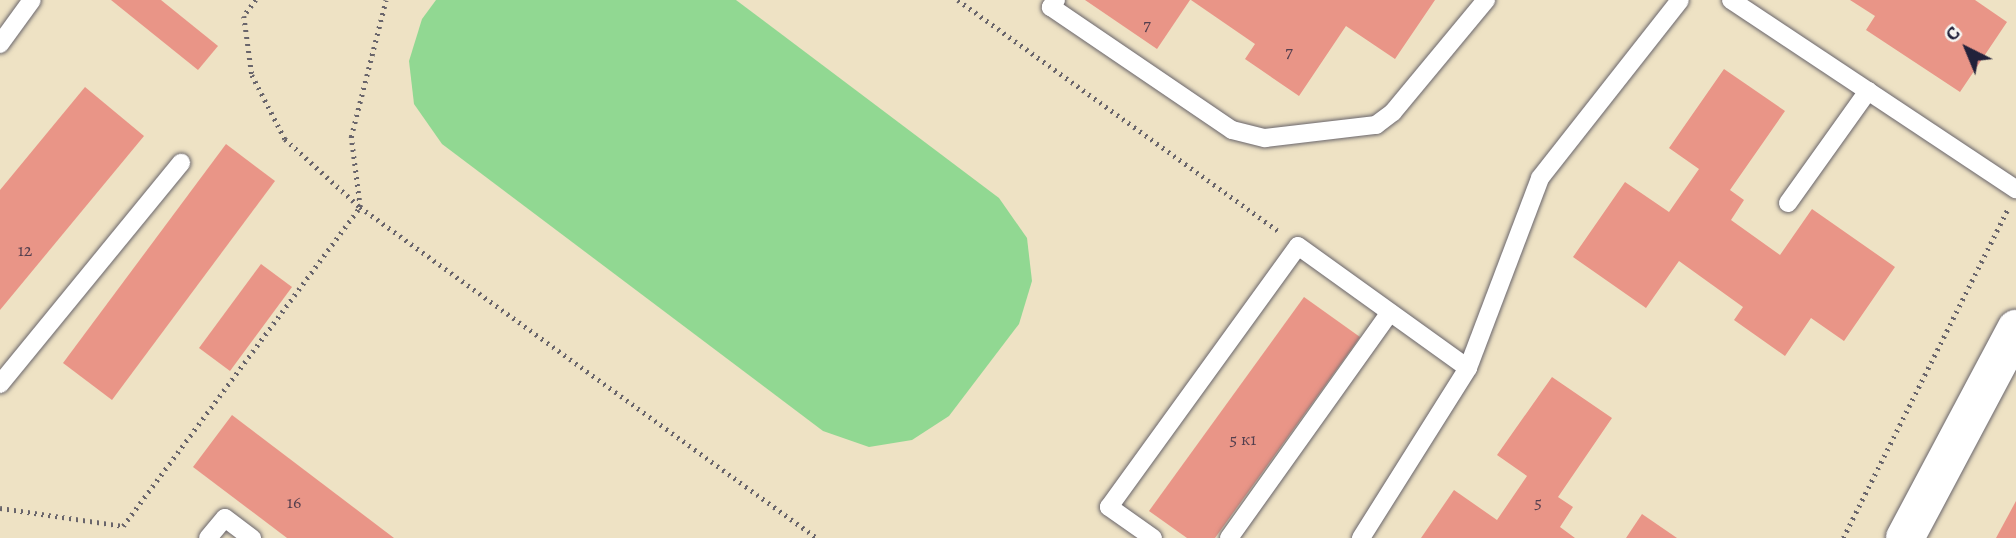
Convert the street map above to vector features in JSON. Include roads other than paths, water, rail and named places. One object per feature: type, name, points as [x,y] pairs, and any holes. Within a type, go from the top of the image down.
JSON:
[{"type":"street","points":[[1905,538],[2016,329]]},
{"type":"lane","points":[[0,44],[32,0]]},
{"type":"lane","points":[[1056,0],[1051,7],[1231,130],[1265,138],[1376,125],[1393,112],[1486,0]]},
{"type":"lane","points":[[1361,538],[1468,368],[1540,178],[1680,0]]},
{"type":"lane","points":[[1731,0],[1868,91],[2013,197]]},
{"type":"lane","points":[[1788,203],[1868,91]]},
{"type":"lane","points":[[0,384],[181,163]]},
{"type":"lane","points":[[1153,538],[1109,507],[1298,246],[1468,368]]},
{"type":"lane","points":[[1229,538],[1390,312]]},
{"type":"lane","points":[[208,538],[225,518],[252,538]]}]
